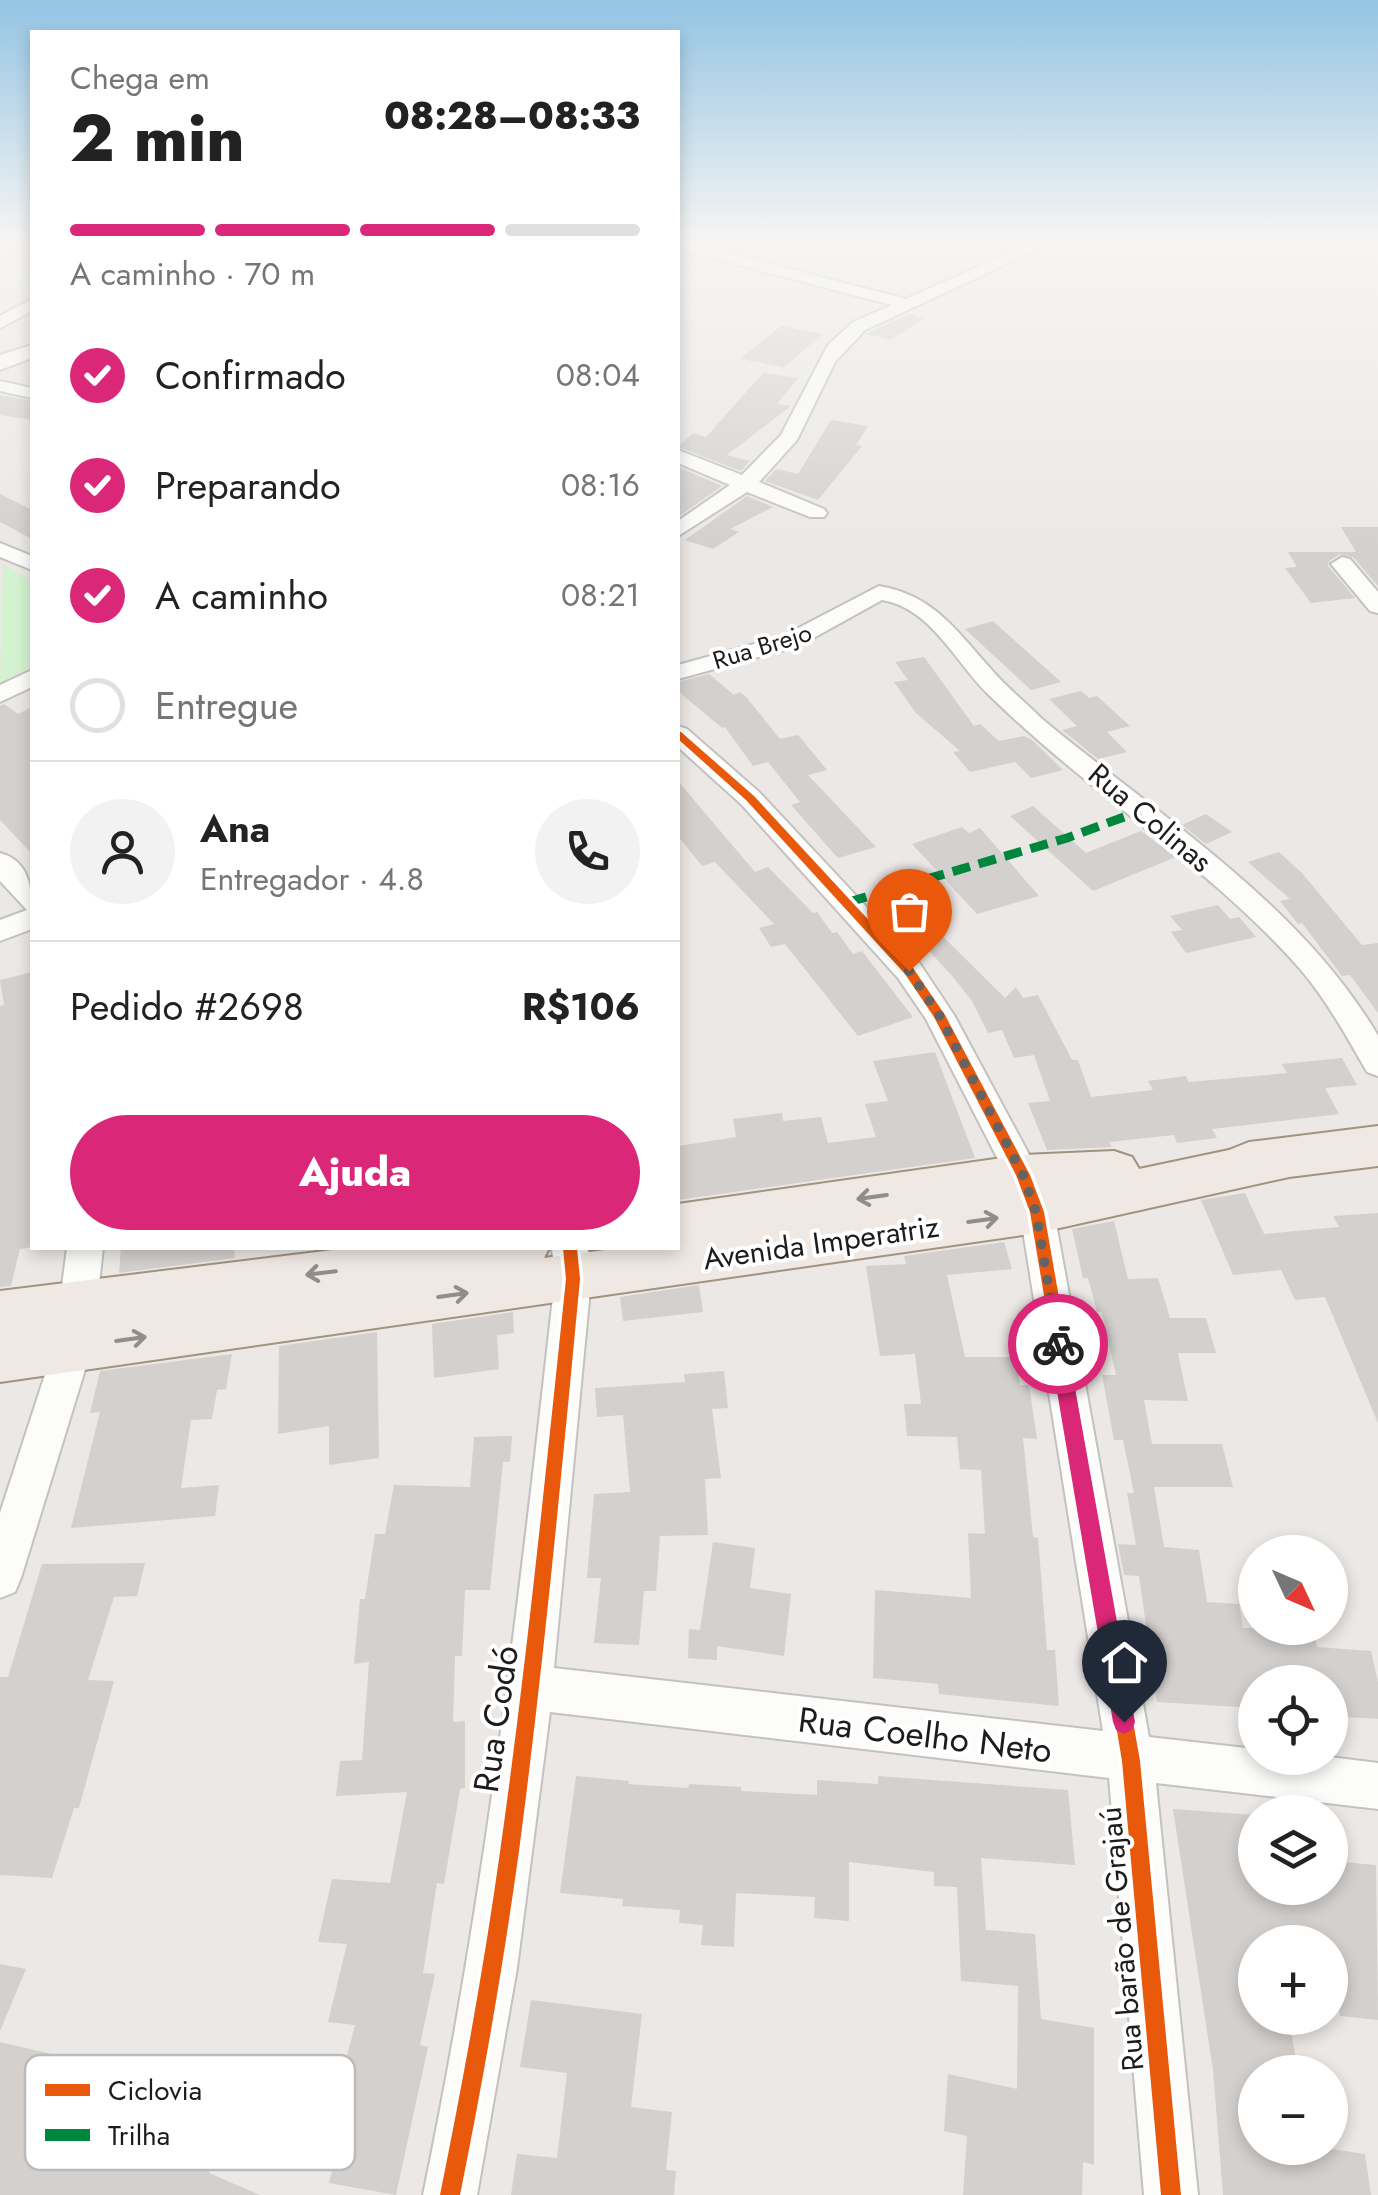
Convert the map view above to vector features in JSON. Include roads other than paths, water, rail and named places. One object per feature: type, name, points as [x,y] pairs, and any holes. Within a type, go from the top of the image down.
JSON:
[{"type":"main road","name":"Avenida Imperatriz","points":[[680,1247],[1378,1146]]},
{"type":"main road","name":"Avenida Imperatriz","points":[[680,1226],[1030,1194]]},
{"type":"main road","name":"Avenida Imperatriz","points":[[0,1358],[77,1325],[510,1250]]},
{"type":"main road","name":"Avenida Imperatriz","points":[[0,1315],[77,1325],[657,1250]]},
{"type":"street","points":[[680,529],[746,481],[790,436],[839,341]]},
{"type":"street","points":[[0,354],[30,344]]},
{"type":"street","points":[[0,363],[30,352]]},
{"type":"street","points":[[0,386],[30,393]]},
{"type":"street","points":[[680,457],[817,513]]},
{"type":"street","points":[[0,549],[30,562]]},
{"type":"street","points":[[1342,564],[1378,606]]},
{"type":"street","name":"Rua Brejo","points":[[680,671],[790,642],[827,625],[872,596],[898,596]]},
{"type":"street","name":"Rua Colinas","points":[[898,596],[931,616],[994,688],[1233,886],[1284,936],[1348,1010],[1378,1064]]},
{"type":"street","points":[[0,695],[30,678]]},
{"type":"street","name":"Rua barão de Grajaú","points":[[680,736],[750,798],[909,971],[939,1015],[1030,1194],[1131,1760],[1171,2195]]},
{"type":"street","points":[[0,862],[30,900]]},
{"type":"street","points":[[0,930],[30,919]]},
{"type":"street","points":[[0,1578],[77,1325],[85,1250]]},
{"type":"street","name":"Rua Codó","points":[[450,2195],[474,2082],[532,1688],[571,1263]]},
{"type":"street","name":"Rua Coelho Neto","points":[[532,1688],[1378,1786]]}]
